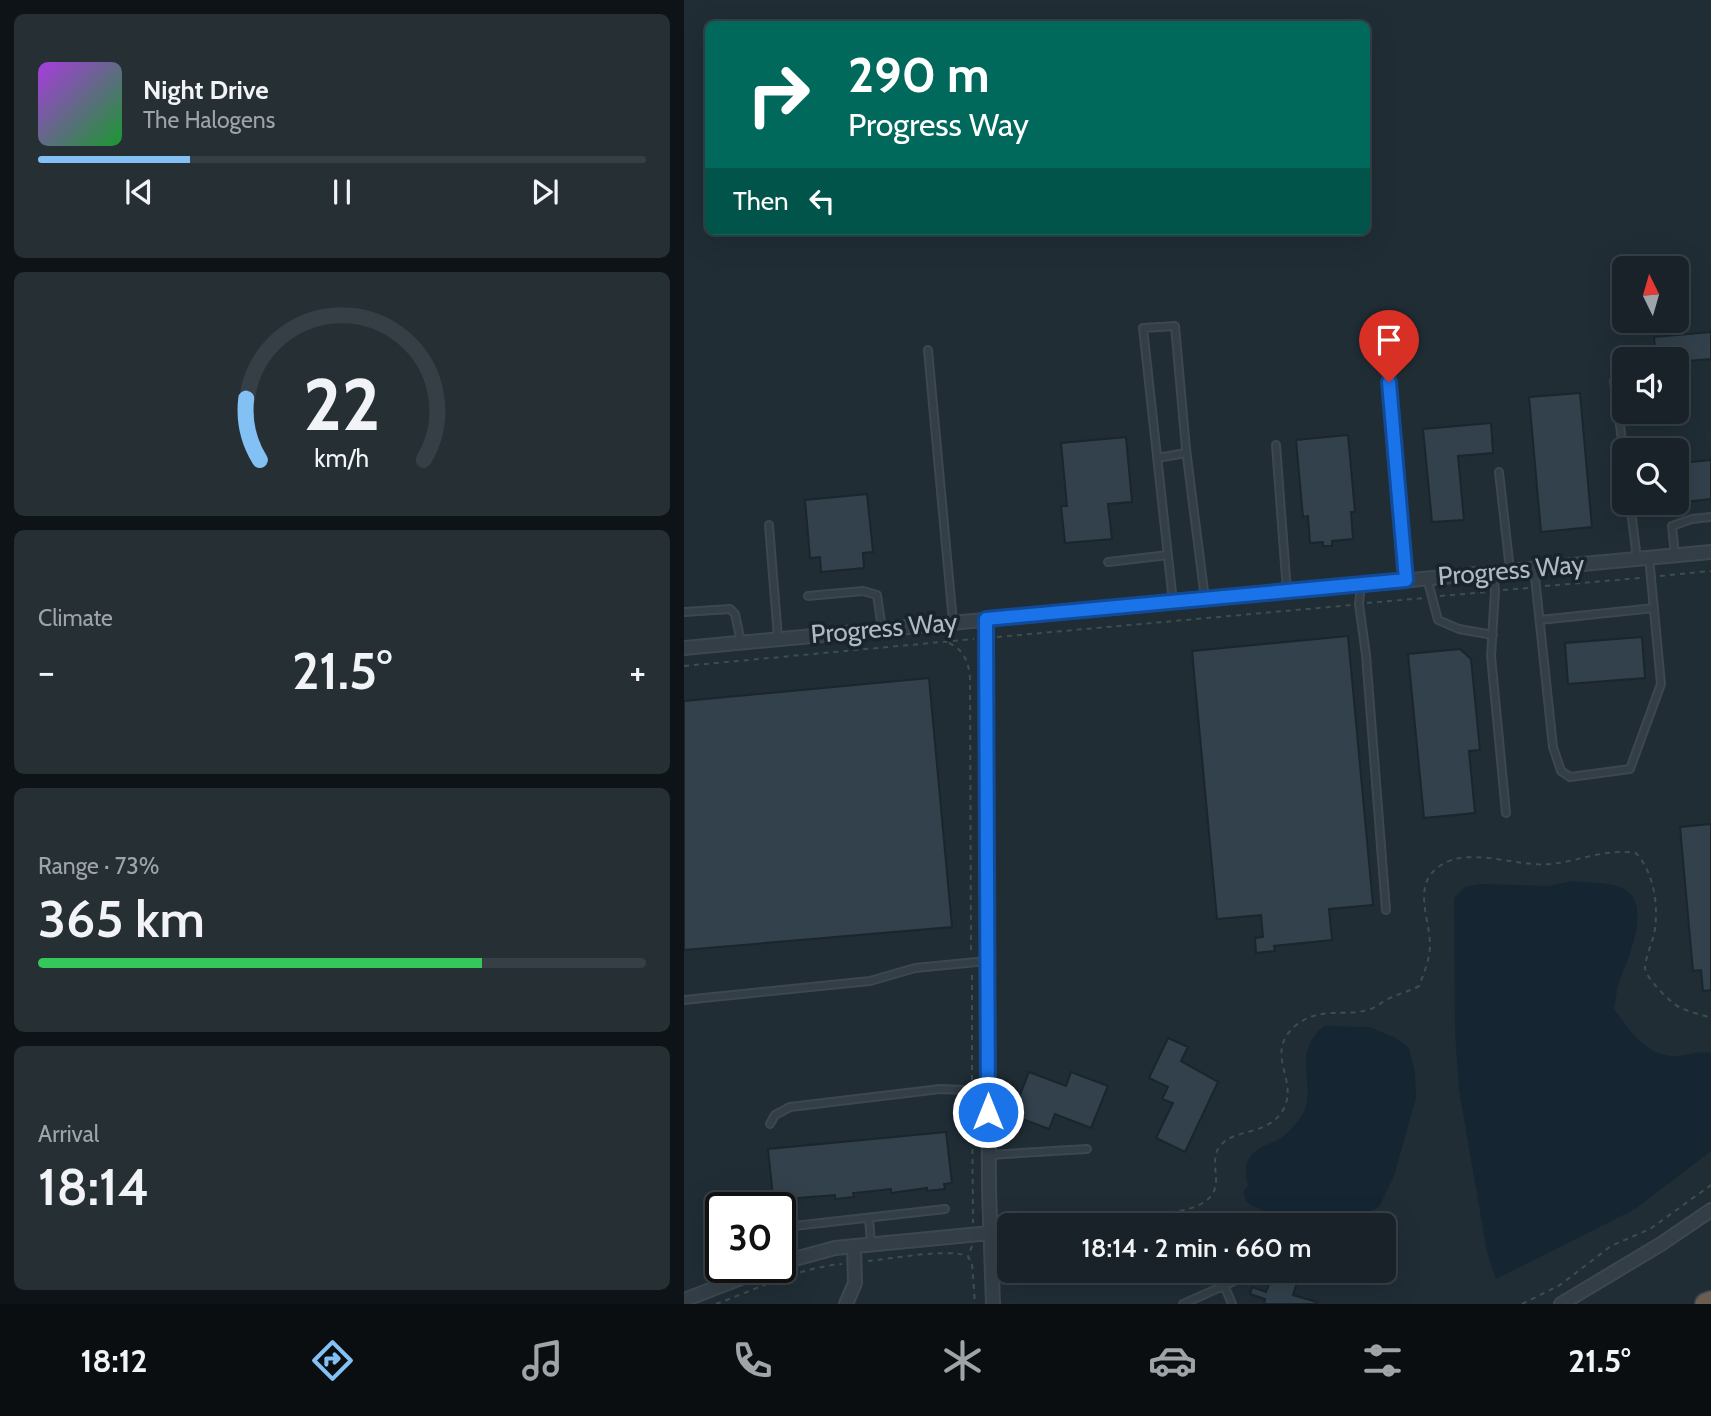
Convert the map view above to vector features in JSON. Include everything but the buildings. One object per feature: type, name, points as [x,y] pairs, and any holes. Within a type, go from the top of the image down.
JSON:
[{"type":"highway","points":[[1706,1304],[1711,1302]]},
{"type":"street","points":[[1389,382],[1406,580]]},
{"type":"street","name":"Progress Way","points":[[684,648],[1711,552]]},
{"type":"street","points":[[986,619],[988,1154],[993,1304]]},
{"type":"street","points":[[1561,1304],[1650,1252],[1711,1210]]},
{"type":"street","points":[[796,1257],[854,1246],[990,1233]]},
{"type":"street","points":[[846,1304],[855,1283],[854,1246]]},
{"type":"street","points":[[684,1300],[728,1283]]},
{"type":"lane","points":[[1173,602],[1143,328],[1175,326],[1186,453],[1205,599]]},
{"type":"lane","points":[[928,351],[954,622]]},
{"type":"lane","points":[[1276,445],[1287,591]]},
{"type":"lane","points":[[1157,458],[1186,453]]},
{"type":"lane","points":[[1499,472],[1509,570]]},
{"type":"lane","points":[[1534,568],[1553,747],[1561,771],[1570,777],[1630,769],[1660,684],[1651,577],[1643,558],[1633,515]]},
{"type":"lane","points":[[1675,555],[1672,526],[1692,519],[1711,517]]},
{"type":"lane","points":[[769,525],[778,638]]},
{"type":"lane","points":[[1108,562],[1168,555]]},
{"type":"lane","points":[[1493,572],[1493,684],[1506,813]]},
{"type":"lane","points":[[1427,578],[1438,620],[1459,629],[1492,635]]},
{"type":"lane","points":[[1361,584],[1359,604],[1366,655],[1386,910]]},
{"type":"lane","points":[[808,596],[864,591],[877,595],[882,629]]},
{"type":"lane","points":[[1540,620],[1654,608]]},
{"type":"lane","points":[[684,612],[730,609],[735,614],[741,642]]},
{"type":"lane","points":[[684,1000],[870,981],[915,968],[987,961]]},
{"type":"lane","points":[[770,1124],[775,1115],[790,1107],[940,1089],[988,1091]]},
{"type":"lane","points":[[988,1154],[1087,1149]]},
{"type":"lane","points":[[796,1226],[945,1209]]},
{"type":"lane","points":[[869,1217],[871,1244]]},
{"type":"lane","points":[[1183,1304],[1229,1283]]},
{"type":"lane","points":[[1224,1285],[1232,1304]]},
{"type":"path","points":[[684,666],[1711,571]]},
{"type":"path","points":[[1159,1213],[1182,1210],[1206,1201],[1217,1184],[1216,1152],[1222,1143],[1263,1129],[1284,1110],[1287,1094],[1280,1051],[1283,1038],[1295,1027],[1317,1013],[1372,1009],[1391,997],[1405,994],[1419,986],[1429,958],[1430,946],[1425,892],[1427,880],[1435,870],[1453,859],[1473,857],[1549,865],[1602,854],[1636,853],[1644,862],[1652,883],[1655,906],[1655,931],[1645,968],[1647,977],[1676,1006],[1711,1017]]},
{"type":"path","points":[[1522,1304],[1560,1285],[1611,1247],[1650,1229],[1711,1185]]},
{"type":"path","points":[[716,1304],[826,1265],[944,1253],[959,1253],[968,1257]]},
{"type":"water","points":[[1573,881],[1617,886],[1629,892],[1635,902],[1638,915],[1636,929],[1618,985],[1614,1009],[1638,1040],[1654,1051],[1672,1056],[1711,1053],[1711,1151],[1635,1209],[1496,1279],[1487,1252],[1459,1090],[1455,1033],[1454,898],[1465,887],[1481,884],[1548,886]]},
{"type":"water","points":[[1324,1026],[1369,1027],[1396,1038],[1409,1048],[1415,1073],[1416,1098],[1394,1176],[1379,1207],[1366,1213],[1268,1213],[1247,1203],[1243,1192],[1248,1186],[1246,1171],[1251,1156],[1285,1135],[1303,1113],[1308,1091],[1306,1059],[1314,1037]]},
{"type":"route","points":[[988,1112],[986,619],[1406,580],[1389,382]]}]
